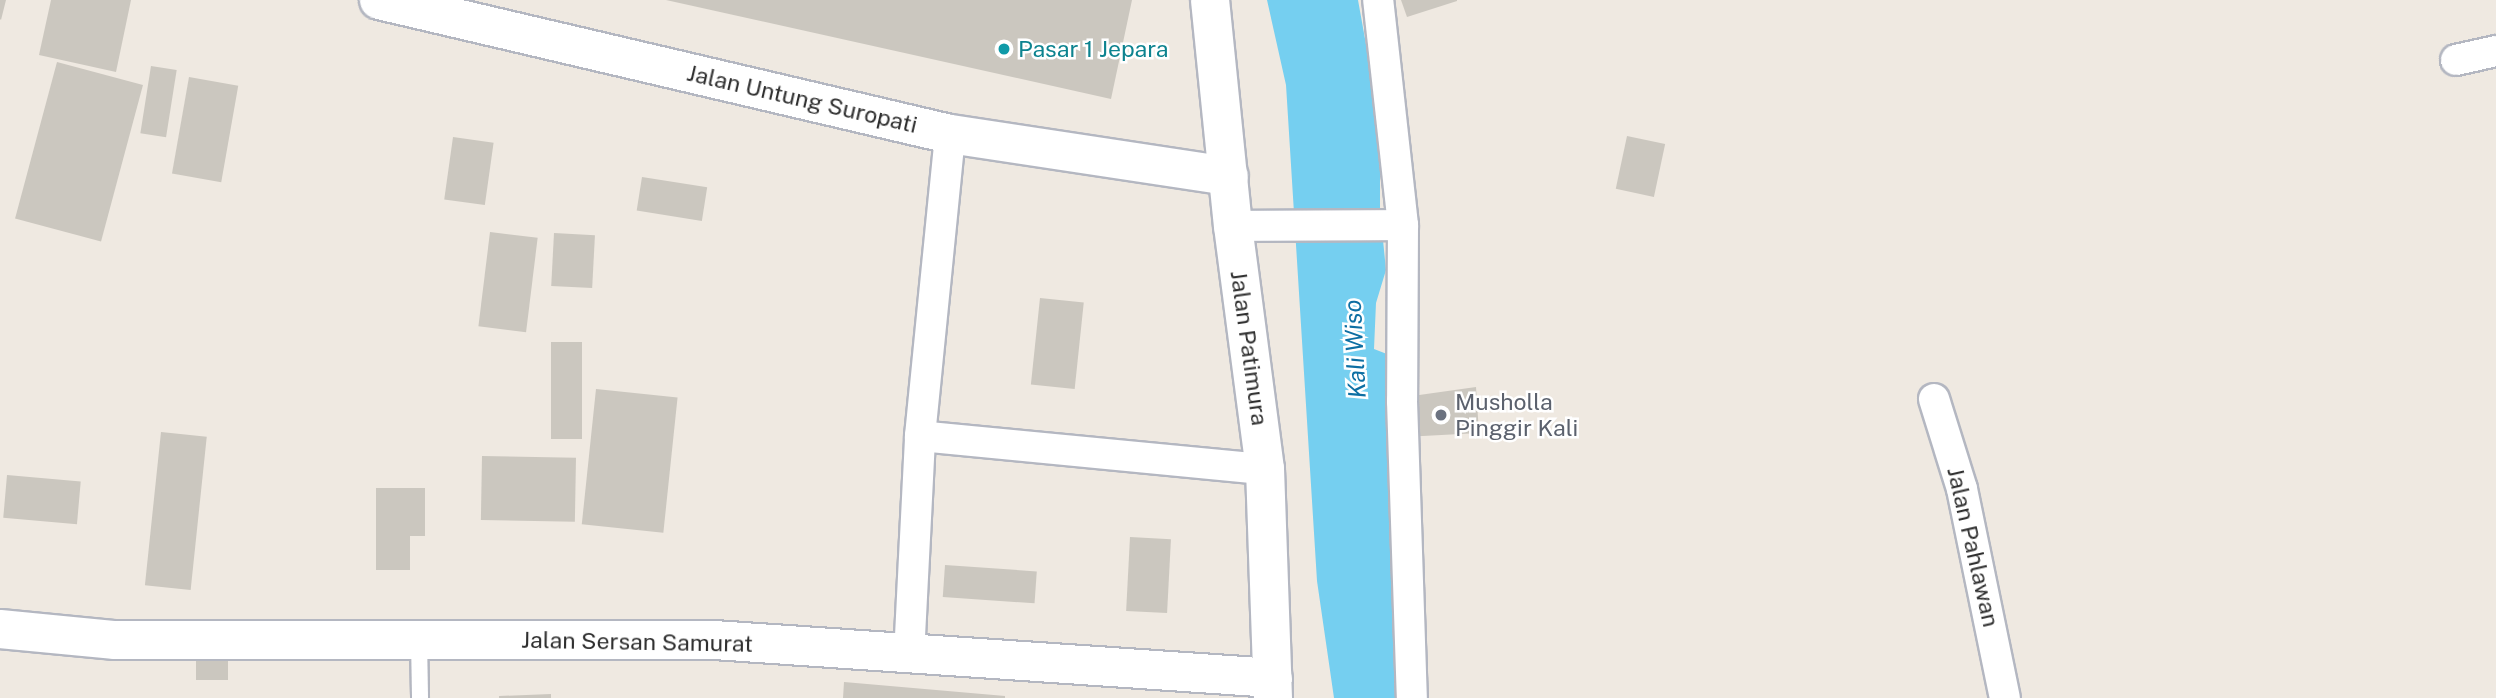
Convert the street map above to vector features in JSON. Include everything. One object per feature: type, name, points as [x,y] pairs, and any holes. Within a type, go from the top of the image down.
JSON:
[{"type":"street","name":"Jalan Untung Suropati","points":[[379,0],[950,134],[1229,176]]},
{"type":"street","name":"Jalan Patimura","points":[[1210,0],[1233,226],[1265,469],[1273,688]]},
{"type":"street","points":[[1378,0],[1399,225],[1412,698]]},
{"type":"street","points":[[2456,60],[2496,51]]},
{"type":"street","points":[[909,656],[920,436],[950,134]]},
{"type":"street","points":[[1233,226],[1399,225]]},
{"type":"street","name":"Jalan Pahlawan","points":[[1934,399],[1962,489],[2005,698]]},
{"type":"street","points":[[920,436],[1265,469]]},
{"type":"street","name":"Jalan Sersan Samurat","points":[[0,629],[115,640],[714,640],[1273,688]]},
{"type":"lane","points":[[419,639],[420,698]]},
{"type":"water","name":"Kali Wiso","points":[[1267,0],[1358,0],[1380,122],[1380,210],[1386,270],[1376,303],[1374,349],[1392,356],[1410,698],[1334,698],[1317,581],[1286,85]]},
{"type":"building","points":[[0,0],[6,0],[1,20],[0,19]]},
{"type":"building","points":[[51,0],[131,0],[116,72],[39,55]]},
{"type":"building","name":"Pasar 1 Jepara","points":[[666,0],[1132,0],[1111,99]]},
{"type":"building","points":[[1401,0],[1457,0],[1457,1],[1407,17]]},
{"type":"building","points":[[57,62],[143,85],[101,242],[15,218]]},
{"type":"building","points":[[151,66],[177,70],[166,137],[140,133]]},
{"type":"building","points":[[189,77],[238,86],[221,182],[172,174]]},
{"type":"building","points":[[1627,136],[1665,144],[1654,197],[1616,189]]},
{"type":"building","points":[[453,137],[494,143],[485,205],[444,199]]},
{"type":"building","points":[[642,177],[707,187],[702,221],[637,211]]},
{"type":"building","points":[[490,232],[538,238],[526,332],[478,326]]},
{"type":"building","points":[[554,233],[595,235],[592,288],[551,286]]},
{"type":"building","points":[[1040,298],[1084,303],[1075,389],[1031,385]]},
{"type":"building","points":[[551,342],[582,342],[582,439],[551,439]]},
{"type":"building","name":"Musholla Pinggir Kali","points":[[1476,387],[1479,433],[1404,437],[1405,397]]},
{"type":"building","points":[[596,389],[678,398],[663,533],[582,524]]},
{"type":"building","points":[[161,432],[207,437],[191,590],[145,585]]},
{"type":"building","points":[[482,456],[576,458],[575,522],[481,520]]},
{"type":"building","points":[[7,475],[81,481],[77,524],[3,518]]},
{"type":"building","points":[[376,488],[425,488],[425,536],[410,536],[410,570],[376,570]]},
{"type":"building","points":[[1130,537],[1171,539],[1167,613],[1126,611]]},
{"type":"building","points":[[945,565],[1037,571],[1035,603],[943,597]]},
{"type":"building","points":[[196,646],[228,646],[228,680],[196,680]]},
{"type":"building","points":[[844,682],[1005,696],[1005,698],[843,698]]},
{"type":"building","points":[[551,694],[551,698],[499,698],[499,696]]},
{"type":"place","name":"Pasar 1 Jepara","points":[[1004,49]]},
{"type":"place","name":"Musholla Pinggir Kali","points":[[1441,415]]}]
